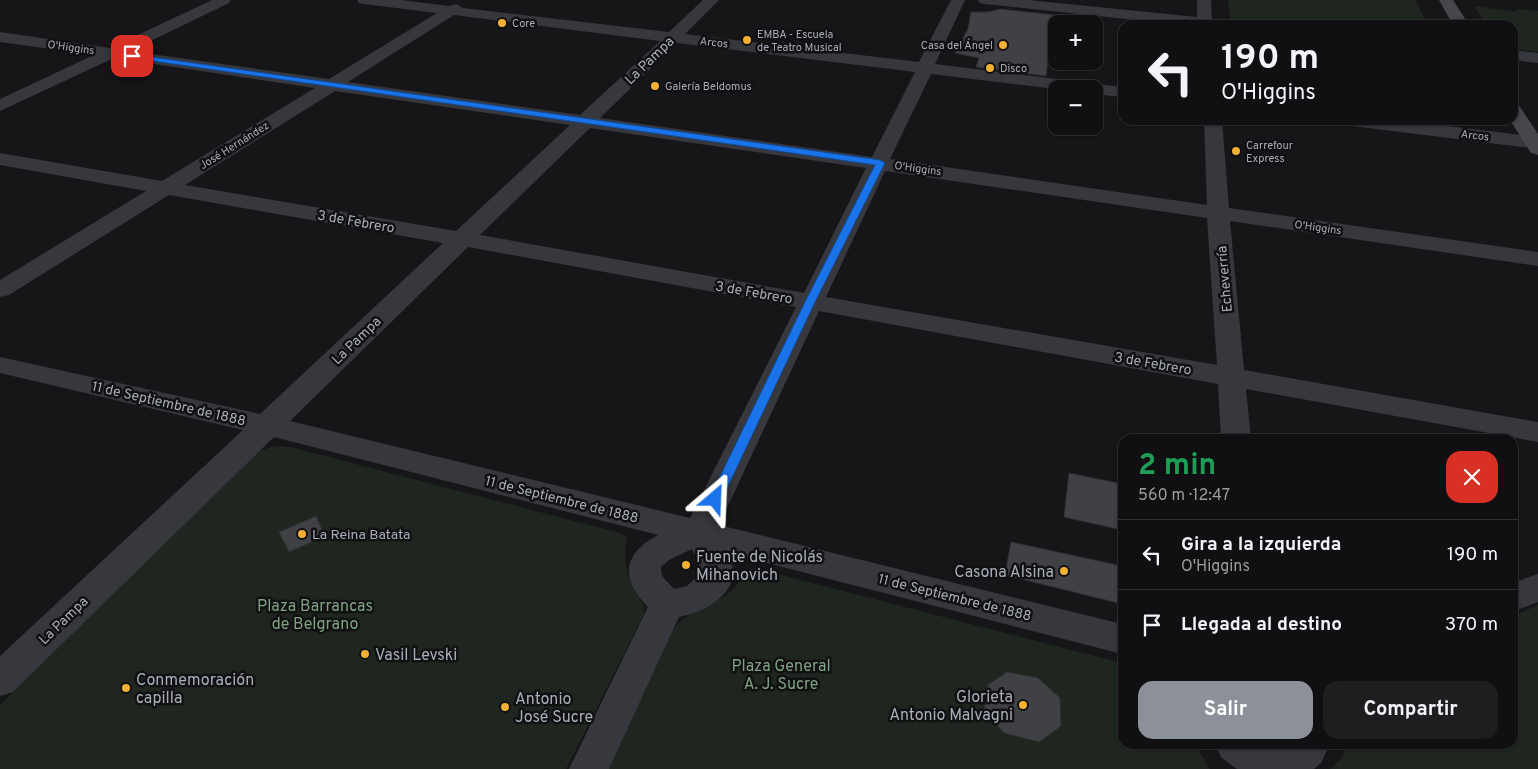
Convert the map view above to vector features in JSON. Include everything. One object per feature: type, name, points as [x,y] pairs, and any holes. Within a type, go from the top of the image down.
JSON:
[{"type":"main road","points":[[1446,0],[1458,20]]},
{"type":"main road","points":[[1518,117],[1537,145]]},
{"type":"street","points":[[0,106],[224,0]]},
{"type":"street","name":"Arcos","points":[[364,0],[1118,91]]},
{"type":"street","name":"José Hernández","points":[[0,290],[468,0]]},
{"type":"street","name":"La Pampa","points":[[0,680],[712,0]]},
{"type":"street","points":[[699,533],[717,565],[716,577],[710,588],[702,596],[688,602],[667,604],[653,592],[646,581],[644,570],[647,560],[657,550],[699,533],[958,0]]},
{"type":"street","points":[[985,0],[1168,20]]},
{"type":"street","points":[[1204,0],[1205,20]]},
{"type":"street","name":"O'Higgins","points":[[0,37],[1538,259]]},
{"type":"street","points":[[1518,56],[1538,58]]},
{"type":"street","name":"Echeverría","points":[[1213,125],[1218,212],[1236,434]]},
{"type":"street","name":"Arcos","points":[[1389,125],[1537,145]]},
{"type":"street","name":"3 de Febrero","points":[[0,159],[461,239],[1538,432]]},
{"type":"street","name":"11 de Septiembre de 1888","points":[[0,365],[266,425],[1118,638]]},
{"type":"street","points":[[1518,596],[1538,588]]},
{"type":"street","points":[[588,769],[667,604]]},
{"type":"street","points":[[1255,759],[1292,762],[1308,749]]},
{"type":"green space","points":[[1228,0],[1416,0],[1425,20],[1230,20]]},
{"type":"green space","points":[[1474,6],[1517,12],[1516,9],[1538,11],[1538,52],[1518,50],[1518,20],[1483,20]]},
{"type":"green space","name":"Plaza Barrancas de Belgrano","points":[[275,446],[290,447],[620,533],[627,537],[625,555],[628,573],[634,589],[642,602],[644,614],[566,769],[0,769],[0,705],[259,451]]},
{"type":"green space","name":"Plaza General A. J. Sucre","points":[[754,568],[1118,662],[1118,749],[1198,749],[1210,769],[609,769],[674,628],[688,616],[730,592],[749,570]]},
{"type":"green space","points":[[1538,605],[1538,769],[1330,769],[1343,757],[1344,749],[1518,749],[1518,614]]},
{"type":"building","name":"Casa del Ángel","points":[[1000,9],[1054,15],[1048,15],[1046,76],[976,67],[979,58],[955,53],[968,29],[971,12],[988,12]]},
{"type":"building","points":[[1069,473],[1118,483],[1118,529],[1064,517]]},
{"type":"building","name":"La Reina Batata","points":[[316,516],[325,536],[289,552],[279,532]]},
{"type":"building","name":"Casona Alsina","points":[[1011,542],[1118,565],[1118,603],[1005,575]]},
{"type":"building","name":"Glorieta Antonio Malvagni","points":[[1007,672],[1038,678],[1060,698],[1061,726],[1039,742],[1004,733],[984,711],[988,685]]},
{"type":"place","name":"Core","points":[[502,23]]},
{"type":"place","name":"EMBA - Escuela de Teatro Musical","points":[[747,40]]},
{"type":"place","name":"Casa del Ángel","points":[[1003,45]]},
{"type":"place","name":"Disco","points":[[990,68]]},
{"type":"place","name":"Galería Beldomus","points":[[655,86]]},
{"type":"place","name":"Carrefour Express","points":[[1236,151]]},
{"type":"place","name":"La Reina Batata","points":[[302,534]]},
{"type":"place","name":"Fuente de Nicolás Mihanovich","points":[[686,565]]},
{"type":"place","name":"Casona Alsina","points":[[1064,571]]},
{"type":"place","name":"Vasil Levski","points":[[365,654]]},
{"type":"place","name":"Conmemoración capilla","points":[[126,688]]},
{"type":"place","name":"Glorieta Antonio Malvagni","points":[[1023,705]]},
{"type":"place","name":"Antonio José Sucre","points":[[505,707]]},
{"type":"route","points":[[132,56],[880,163],[810,302],[715,499]]}]
